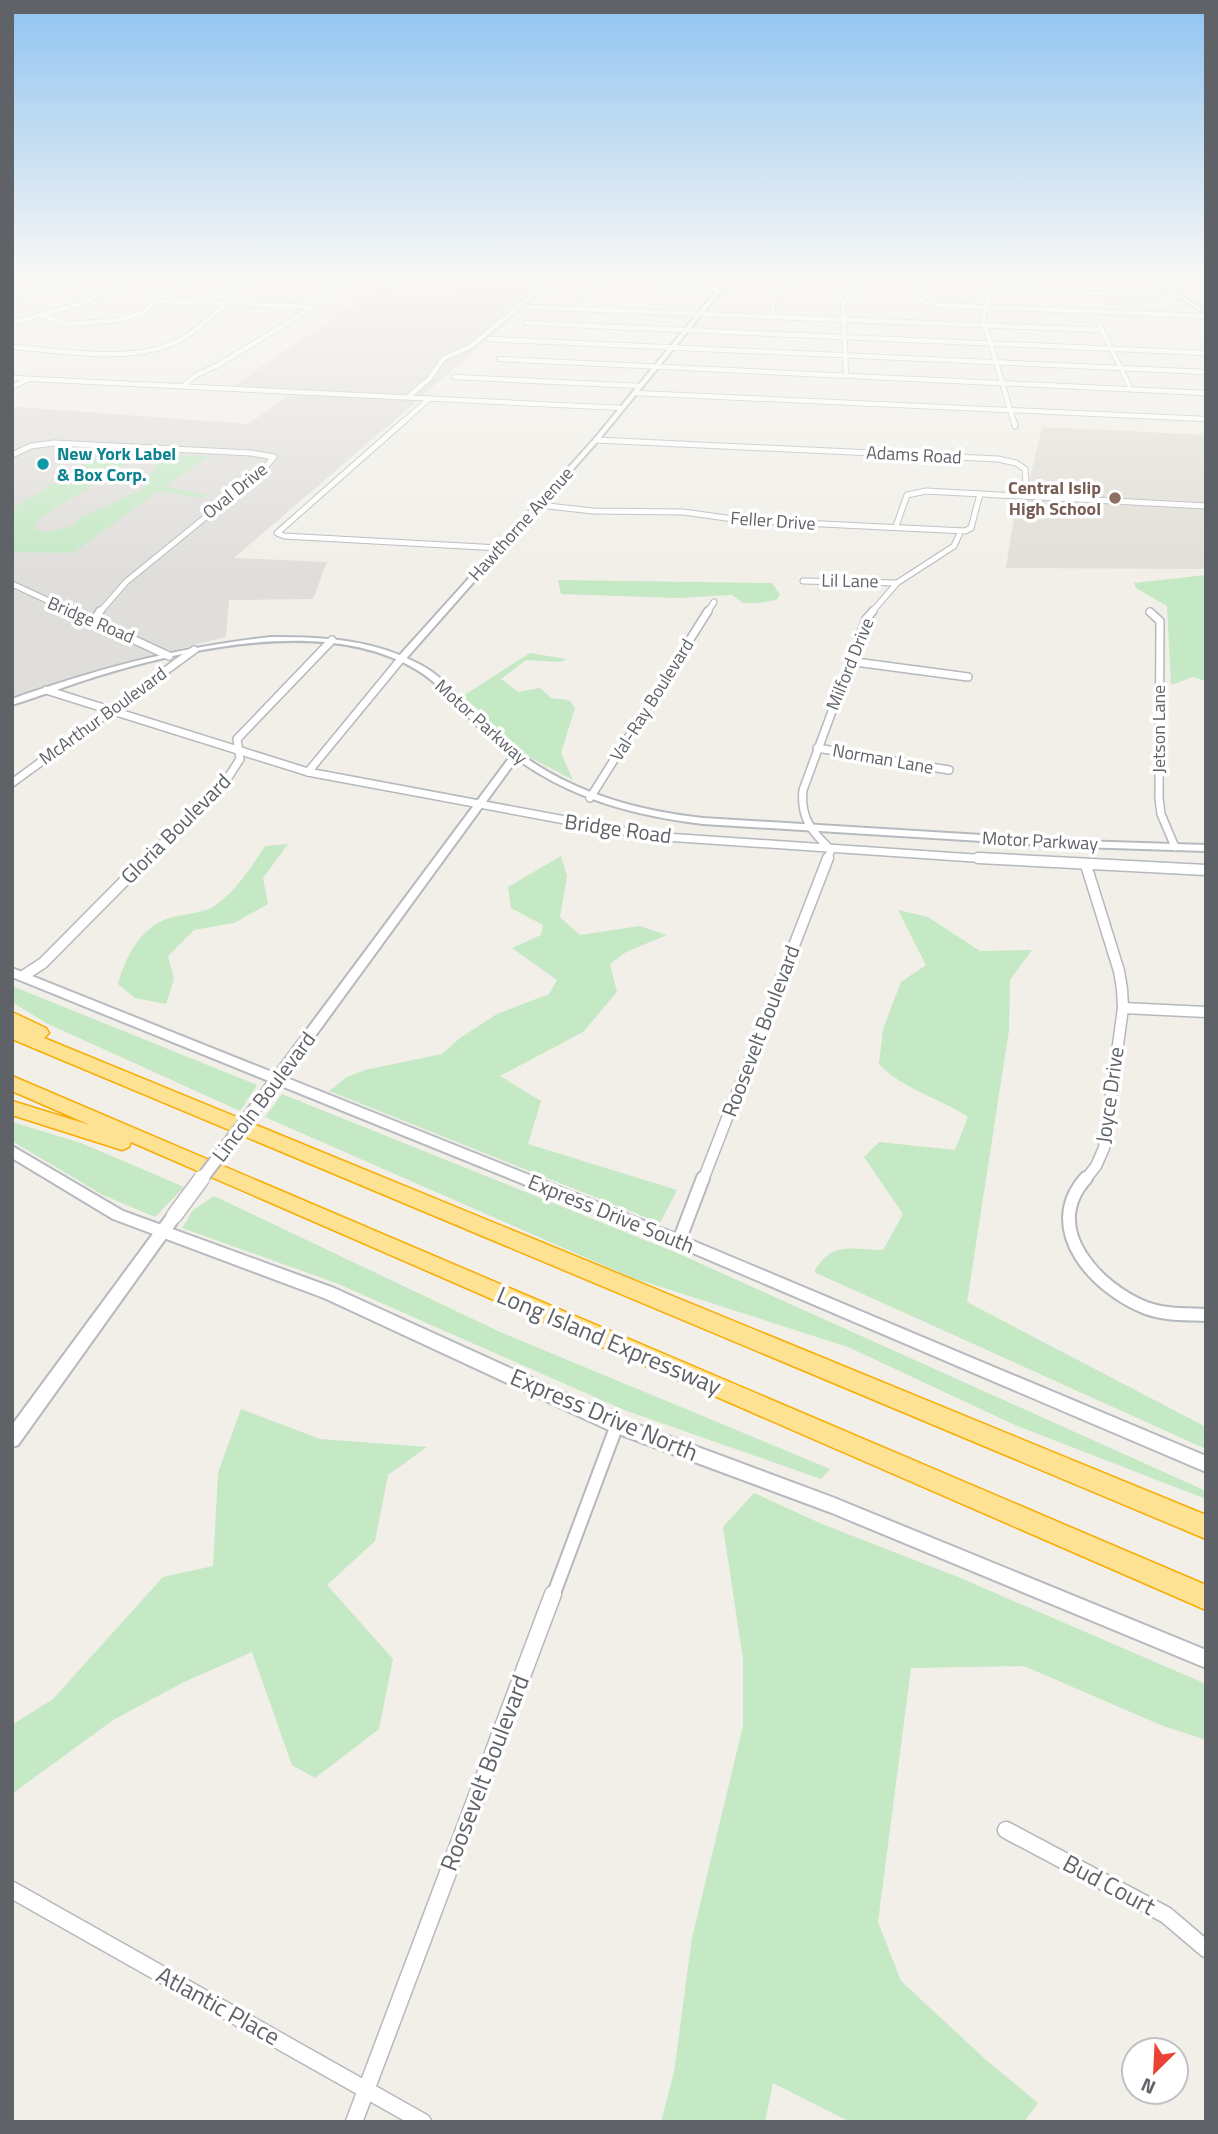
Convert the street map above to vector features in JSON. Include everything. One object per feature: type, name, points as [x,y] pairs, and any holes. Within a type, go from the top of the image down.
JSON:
[{"type":"highway","points":[[12,1018],[155,1092]]},
{"type":"highway","points":[[12,1032],[1206,1527]]},
{"type":"highway","name":"Long Island Expressway","points":[[12,1083],[1206,1598]]},
{"type":"highway","points":[[12,1108],[73,1125],[255,1189]]},
{"type":"main road","name":"Hawthorne Avenue","points":[[401,659],[596,440],[649,375]]},
{"type":"main road","name":"Motor Parkway","points":[[12,702],[46,690],[194,650],[281,638],[332,640],[401,659],[426,672],[515,756],[545,776],[590,799],[672,818],[807,828],[1206,848]]},
{"type":"main road","name":"Lincoln Boulevard","points":[[12,1439],[515,756]]},
{"type":"main road","name":"Express Drive South","points":[[18,974],[679,1241],[1206,1464]]},
{"type":"main road","name":"Express Drive North","points":[[12,1151],[118,1215],[329,1293],[617,1424],[832,1505],[1206,1659]]},
{"type":"street","points":[[183,386],[198,375]]},
{"type":"street","points":[[408,397],[432,375]]},
{"type":"street","points":[[816,375],[1206,393]]},
{"type":"street","points":[[999,375],[1015,426]]},
{"type":"street","points":[[1124,375],[1131,389]]},
{"type":"street","points":[[454,377],[637,390],[1206,419]]},
{"type":"street","points":[[12,378],[622,408]]},
{"type":"street","points":[[12,387],[29,379]]},
{"type":"street","points":[[430,398],[277,533],[284,536],[499,548]]},
{"type":"street","name":"Adams Road","points":[[596,440],[998,459],[1016,463],[1025,469],[1027,496]]},
{"type":"street","name":"Oval Drive","points":[[12,455],[31,446],[54,443],[251,453],[274,457],[262,471],[126,582],[94,620]]},
{"type":"street","points":[[895,526],[907,495],[926,491],[1206,506]]},
{"type":"street","name":"Feller Drive","points":[[539,505],[589,512],[683,512],[737,520],[766,519],[882,528],[895,526],[969,530],[980,494]]},
{"type":"street","name":"Milford Drive","points":[[807,828],[801,812],[801,795],[848,661],[866,619],[897,583],[954,546],[958,535]]},
{"type":"street","name":"Lil Lane","points":[[803,580],[897,583]]},
{"type":"street","name":"Bridge Road","points":[[12,584],[169,656]]},
{"type":"street","name":"Val-Ray Boulevard","points":[[590,799],[714,602]]},
{"type":"street","name":"Jetson Lane","points":[[1150,612],[1160,621],[1161,814],[1175,847]]},
{"type":"street","name":"Gloria Boulevard","points":[[18,974],[43,963],[223,783],[239,764],[237,739],[332,640]]},
{"type":"street","name":"McArthur Boulevard","points":[[12,783],[194,650]]},
{"type":"street","name":"Hawthorne Avenue","points":[[308,772],[401,659]]},
{"type":"street","points":[[848,661],[968,677]]},
{"type":"street","name":"Bridge Road","points":[[46,690],[308,772],[651,836],[831,850],[1206,870]]},
{"type":"street","name":"Norman Lane","points":[[817,748],[949,770]]},
{"type":"street","points":[[807,828],[831,850]]},
{"type":"street","name":"Roosevelt Boulevard","points":[[679,1241],[831,850]]},
{"type":"street","name":"Joyce Drive","points":[[1086,865],[1119,971],[1123,1009],[1104,1149],[1096,1167],[1072,1195],[1068,1213],[1070,1234],[1081,1256],[1099,1280],[1122,1297],[1148,1308],[1173,1314],[1206,1315]]},
{"type":"street","points":[[1123,1009],[1206,1012]]},
{"type":"street","name":"Roosevelt Boulevard","points":[[354,2122],[617,1424]]},
{"type":"street","name":"Bud Court","points":[[1006,1830],[1166,1915],[1206,1949]]},
{"type":"street","name":"Atlantic Place","points":[[12,1890],[423,2122]]},
{"type":"shaded area","points":[[250,375],[447,375],[423,395],[232,387]]},
{"type":"shaded area","points":[[291,394],[418,400],[234,558],[327,562],[313,599],[229,600],[226,637],[100,669],[12,699],[12,410],[18,407],[248,424]]},
{"type":"shaded area","name":"Central Islip High School","points":[[1042,427],[1206,435],[1206,569],[1006,568],[1017,498],[1025,498]]},
{"type":"green space","points":[[104,452],[142,454],[40,518],[34,528],[44,532],[73,526],[78,519],[142,489],[163,455],[209,456],[165,487],[208,495],[203,498],[158,491],[73,553],[12,552],[12,509]]},
{"type":"green space","points":[[1206,575],[1206,681],[1193,677],[1171,685],[1167,606],[1136,588],[1134,583]]},
{"type":"green space","points":[[558,580],[772,583],[780,595],[776,600],[743,603],[732,595],[677,598],[561,594]]},
{"type":"green space","points":[[530,653],[566,659],[560,662],[526,660],[501,679],[518,692],[540,688],[551,698],[569,700],[575,708],[561,753],[573,780],[522,753],[463,696]]},
{"type":"green space","points":[[288,844],[263,878],[268,904],[234,923],[194,930],[168,956],[174,979],[166,1004],[135,998],[118,984],[137,942],[153,926],[174,917],[211,908],[234,888],[265,846]]},
{"type":"green space","points":[[561,856],[567,876],[560,917],[580,935],[640,926],[667,935],[626,952],[610,964],[617,992],[583,1032],[500,1076],[541,1101],[528,1144],[677,1190],[660,1223],[329,1091],[347,1077],[365,1070],[442,1054],[460,1038],[497,1014],[549,994],[557,980],[512,948],[541,935],[543,925],[511,908],[508,887]]},
{"type":"green space","points":[[898,910],[928,917],[980,951],[1032,950],[1010,980],[1009,1030],[967,1302],[1206,1427],[1206,1449],[814,1272],[828,1255],[835,1251],[883,1250],[903,1214],[864,1157],[879,1142],[955,1150],[968,1117],[910,1087],[879,1064],[883,1029],[901,982],[926,965]]},
{"type":"green space","points":[[12,986],[257,1085],[240,1111],[46,1023],[12,1002]]},
{"type":"green space","points":[[282,1094],[677,1253],[1206,1491],[1206,1499],[1015,1425],[848,1347],[630,1277],[265,1117]]},
{"type":"green space","points":[[12,1122],[81,1143],[184,1187],[155,1217],[103,1195],[12,1141]]},
{"type":"green space","points":[[214,1196],[498,1331],[830,1469],[821,1479],[624,1410],[336,1283],[182,1228],[193,1210]]},
{"type":"green space","points":[[241,1409],[320,1439],[427,1447],[388,1475],[375,1541],[327,1585],[393,1659],[379,1729],[315,1778],[292,1765],[252,1652],[184,1682],[113,1720],[12,1794],[12,1725],[53,1699],[163,1577],[213,1566],[218,1473]]},
{"type":"green space","points":[[754,1493],[1206,1684],[1206,1740],[1163,1726],[1024,1666],[911,1668],[878,1922],[901,1981],[985,2059],[1038,2103],[1024,2122],[850,2122],[773,2083],[765,2122],[661,2122],[674,2072],[692,1938],[743,1726],[743,1659],[723,1527]]},
{"type":"place","name":"New York Label & Box Corp.","points":[[43,464]]},
{"type":"place","name":"Central Islip High School","points":[[1115,498]]}]
